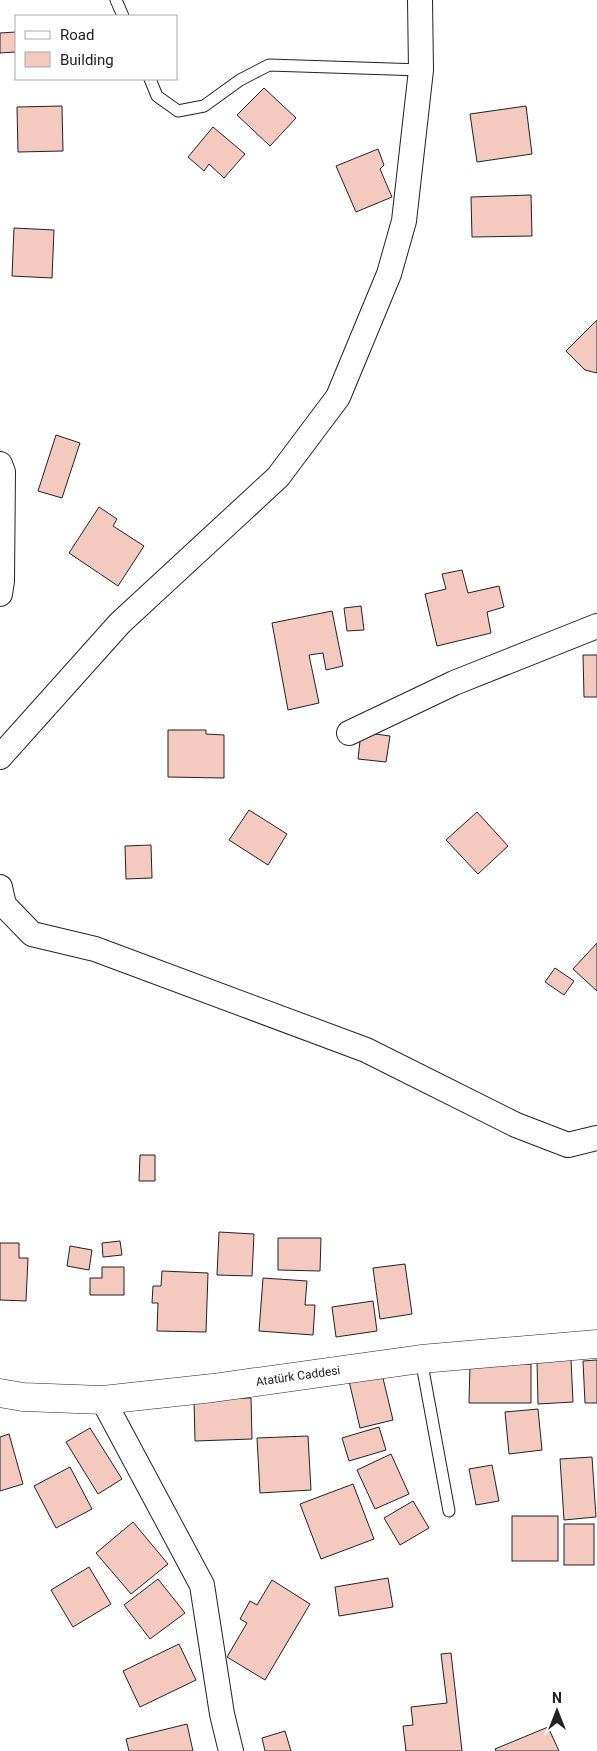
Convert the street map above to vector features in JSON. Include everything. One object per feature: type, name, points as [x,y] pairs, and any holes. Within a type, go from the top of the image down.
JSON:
[{"type":"street","points":[[0,758],[120,623],[278,477],[338,397],[389,274],[404,221],[421,70],[420,0]]},
{"type":"street","points":[[0,464],[3,472],[2,581],[0,594]]},
{"type":"street","points":[[349,733],[454,682],[597,626]]},
{"type":"street","points":[[0,887],[4,905],[32,934],[95,949],[366,1050],[516,1125],[568,1144],[597,1138]]},
{"type":"street","name":"Atatürk Caddesi","points":[[0,1393],[23,1397],[103,1400],[213,1388],[420,1359],[597,1344]]},
{"type":"street","points":[[103,1400],[202,1585],[222,1714],[231,1751]]},
{"type":"lane","points":[[116,0],[123,15]]},
{"type":"lane","points":[[150,80],[158,96],[178,111],[204,106],[240,80],[269,65],[421,70]]},
{"type":"lane","points":[[420,1359],[449,1510]]},
{"type":"building","points":[[15,32],[15,52],[0,53],[0,33]]},
{"type":"building","points":[[264,88],[296,118],[270,146],[237,115]]},
{"type":"building","points":[[62,106],[63,151],[18,152],[17,107]]},
{"type":"building","points":[[526,106],[532,154],[477,162],[470,114]]},
{"type":"building","points":[[213,127],[245,154],[224,178],[209,164],[204,171],[188,157]]},
{"type":"building","points":[[378,149],[384,165],[380,169],[392,197],[356,212],[336,166]]},
{"type":"building","points":[[531,195],[532,236],[472,237],[471,197]]},
{"type":"building","points":[[14,228],[54,230],[52,278],[12,276]]},
{"type":"building","points":[[597,320],[597,373],[585,370],[566,351]]},
{"type":"building","points":[[56,435],[80,443],[62,498],[38,491]]},
{"type":"building","points":[[99,507],[117,519],[113,526],[144,546],[118,586],[69,553]]},
{"type":"building","points":[[462,570],[468,593],[499,586],[504,607],[487,612],[491,633],[437,646],[425,594],[446,589],[442,574]]},
{"type":"building","points":[[361,606],[364,630],[347,631],[344,608]]},
{"type":"building","points":[[332,611],[343,666],[326,670],[323,653],[309,655],[319,703],[288,710],[272,623]]},
{"type":"building","points":[[583,655],[597,655],[597,697],[584,697]]},
{"type":"building","points":[[168,730],[206,730],[206,734],[224,735],[224,778],[168,777]]},
{"type":"building","points":[[361,732],[390,736],[386,762],[358,759]]},
{"type":"building","points":[[249,810],[287,834],[268,865],[229,840]]},
{"type":"building","points":[[477,812],[508,846],[478,874],[446,840]]},
{"type":"building","points":[[151,845],[152,878],[126,879],[125,846]]},
{"type":"building","points":[[597,943],[597,991],[573,969]]},
{"type":"building","points":[[555,968],[574,981],[564,995],[545,982]]},
{"type":"building","points":[[140,1155],[155,1155],[155,1181],[139,1181]]},
{"type":"building","points":[[219,1232],[254,1234],[252,1276],[217,1275]]},
{"type":"building","points":[[278,1238],[321,1238],[320,1271],[278,1270]]},
{"type":"building","points":[[120,1241],[122,1255],[103,1257],[102,1243]]},
{"type":"building","points":[[0,1243],[19,1243],[19,1258],[28,1258],[26,1301],[0,1300]]},
{"type":"building","points":[[70,1246],[92,1250],[89,1270],[67,1266]]},
{"type":"building","points":[[405,1264],[412,1314],[380,1319],[373,1268]]},
{"type":"building","points":[[102,1267],[124,1267],[124,1295],[90,1295],[90,1278],[102,1278]]},
{"type":"building","points":[[162,1271],[208,1273],[206,1332],[157,1331],[158,1303],[152,1303],[153,1286],[161,1286]]},
{"type":"building","points":[[263,1278],[307,1281],[305,1305],[315,1305],[313,1335],[259,1331]]},
{"type":"building","points":[[373,1301],[377,1331],[336,1337],[332,1307]]},
{"type":"building","points":[[571,1360],[573,1402],[538,1404],[537,1361]]},
{"type":"building","points":[[597,1360],[597,1403],[585,1403],[583,1361]]},
{"type":"building","points":[[470,1364],[531,1364],[531,1403],[469,1403]]},
{"type":"building","points":[[382,1374],[393,1420],[360,1428],[349,1381]]},
{"type":"building","points":[[251,1398],[252,1439],[195,1441],[194,1399]]},
{"type":"building","points":[[538,1409],[542,1450],[509,1454],[505,1412]]},
{"type":"building","points":[[379,1427],[386,1450],[349,1461],[342,1438]]},
{"type":"building","points":[[90,1428],[122,1479],[98,1494],[66,1442]]},
{"type":"building","points":[[9,1434],[23,1484],[0,1491],[0,1437]]},
{"type":"building","points":[[308,1436],[311,1490],[260,1493],[257,1438]]},
{"type":"building","points":[[391,1454],[409,1494],[375,1509],[357,1470]]},
{"type":"building","points":[[592,1457],[596,1517],[564,1520],[560,1459]]},
{"type":"building","points":[[492,1465],[499,1501],[476,1505],[469,1469]]},
{"type":"building","points":[[70,1467],[92,1509],[56,1528],[34,1486]]},
{"type":"building","points":[[353,1484],[374,1539],[321,1559],[300,1504]]},
{"type":"building","points":[[413,1501],[429,1528],[400,1545],[384,1518]]},
{"type":"building","points":[[512,1516],[558,1516],[558,1561],[512,1561]]},
{"type":"building","points":[[133,1522],[168,1564],[131,1594],[96,1553]]},
{"type":"building","points":[[564,1524],[594,1524],[594,1565],[564,1565]]},
{"type":"building","points":[[89,1567],[111,1604],[73,1627],[51,1590]]},
{"type":"building","points":[[388,1578],[393,1607],[339,1616],[335,1587]]},
{"type":"building","points":[[158,1579],[185,1613],[150,1639],[124,1605]]},
{"type":"building","points":[[272,1580],[310,1604],[265,1680],[227,1657],[247,1623],[240,1619],[250,1601],[257,1605]]},
{"type":"building","points":[[179,1644],[196,1680],[140,1707],[123,1671]]},
{"type":"building","points":[[451,1653],[462,1751],[406,1751],[403,1726],[413,1725],[411,1707],[447,1703],[441,1654]]},
{"type":"building","points":[[187,1724],[193,1751],[129,1751],[126,1739]]},
{"type":"building","points":[[548,1727],[559,1751],[496,1751],[495,1749]]},
{"type":"building","points":[[285,1731],[291,1751],[265,1751],[262,1738]]}]
